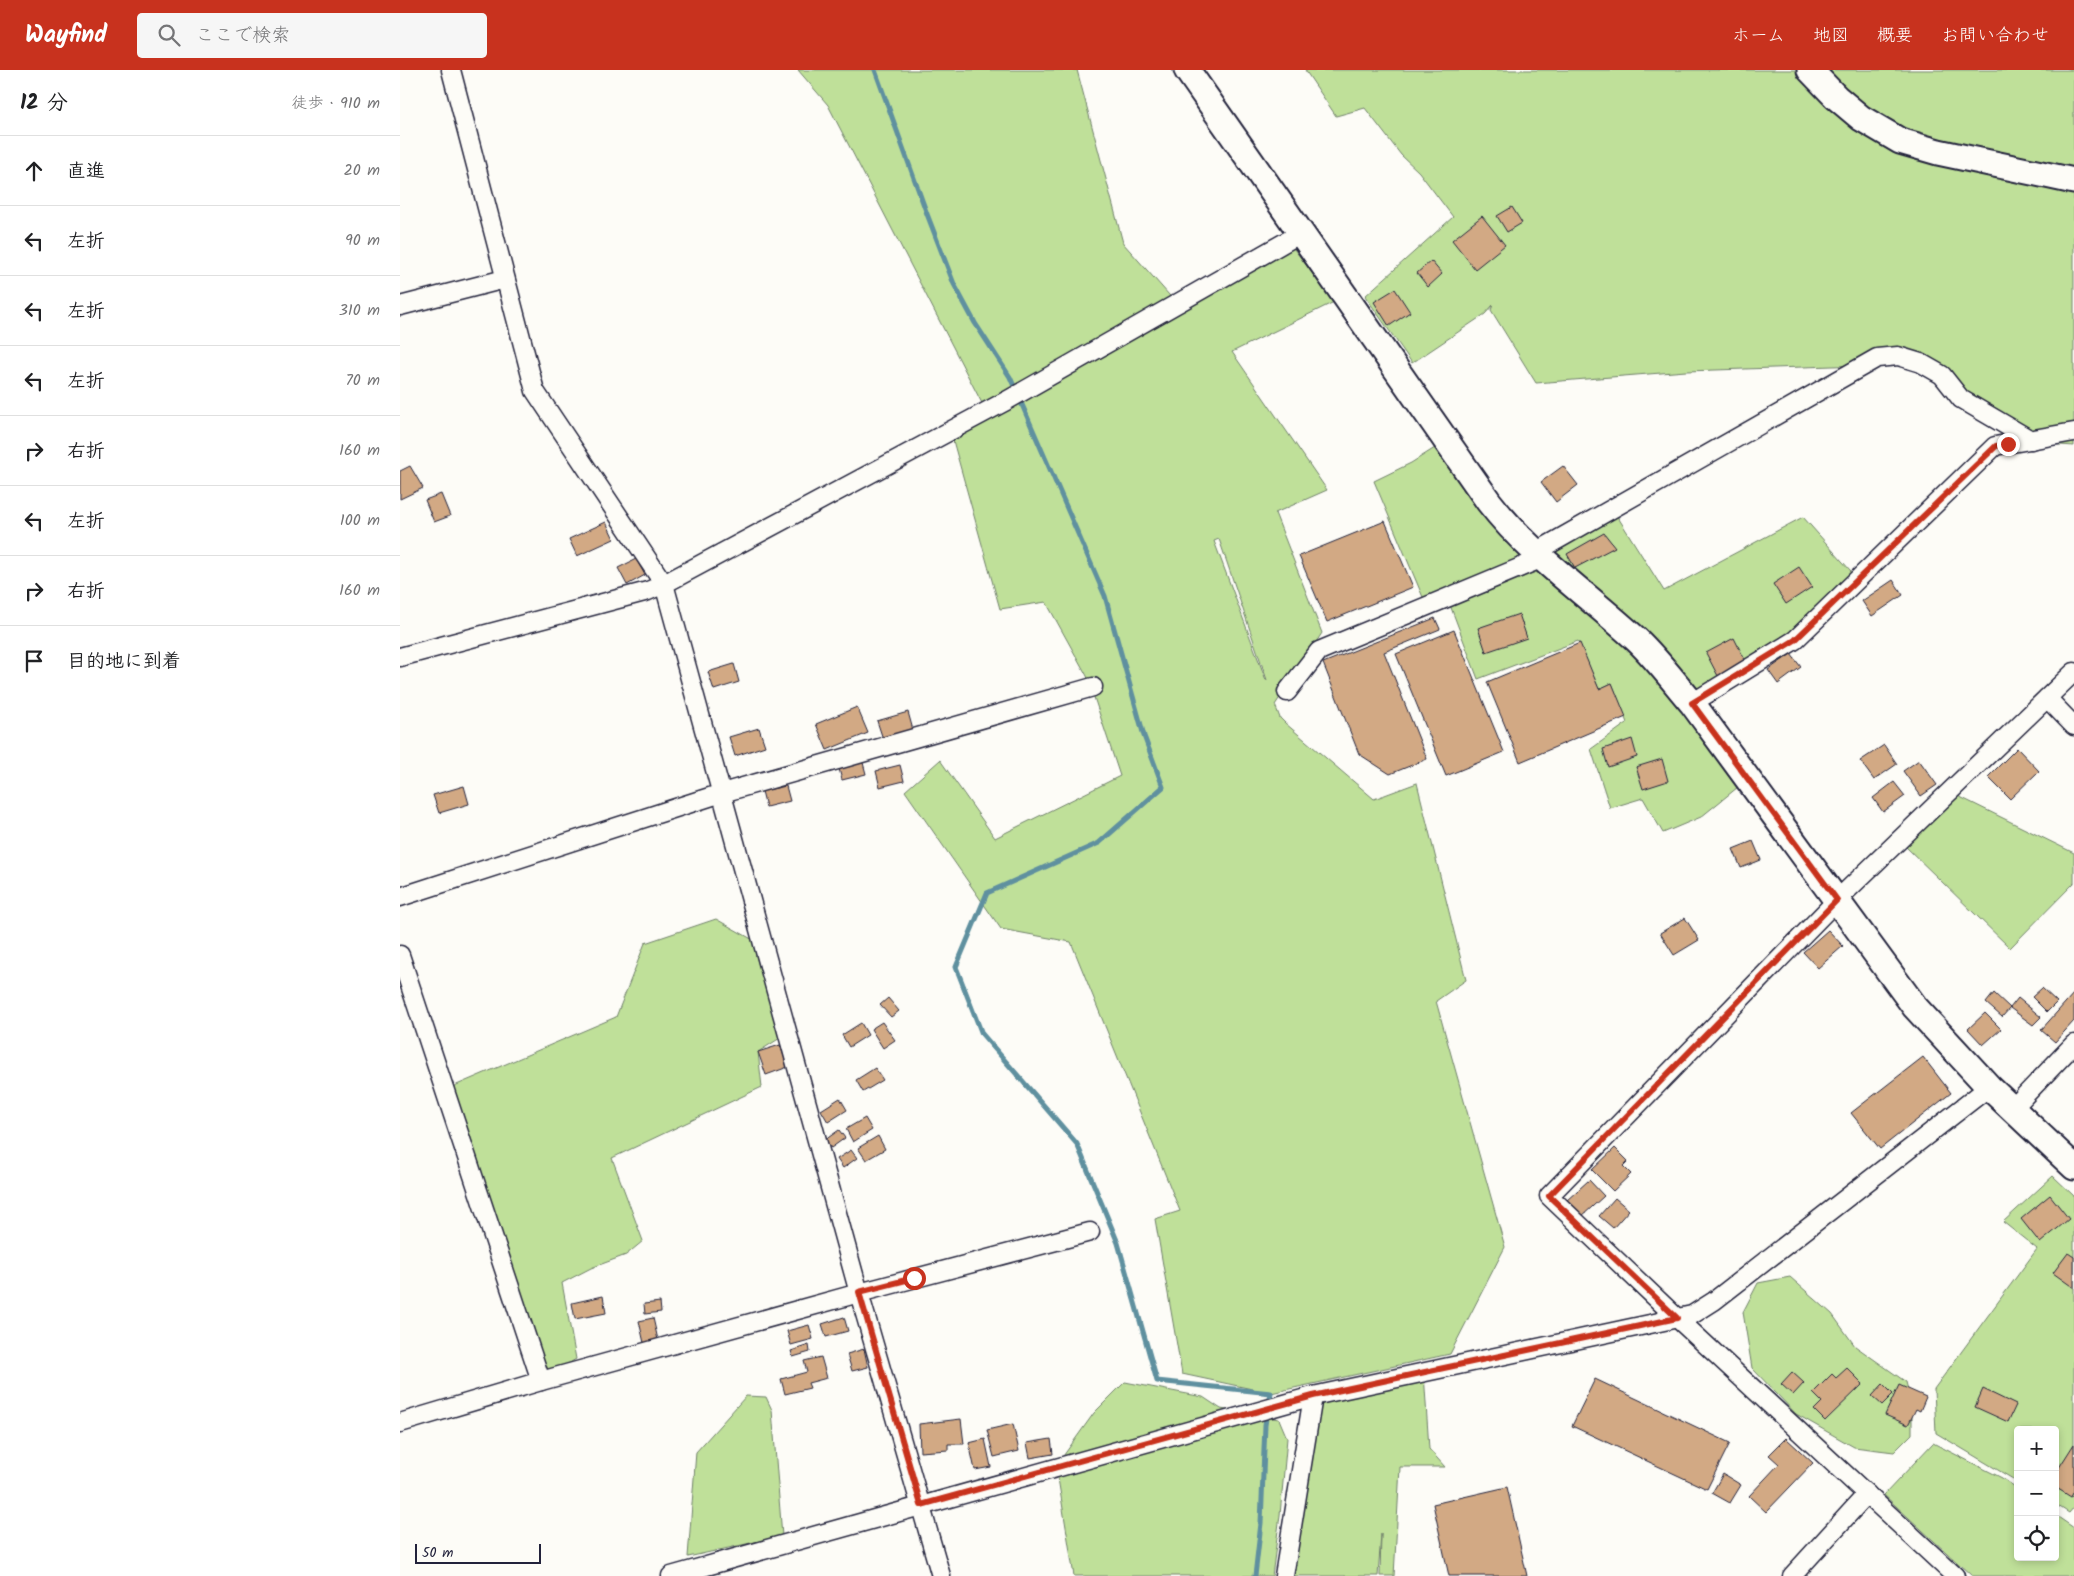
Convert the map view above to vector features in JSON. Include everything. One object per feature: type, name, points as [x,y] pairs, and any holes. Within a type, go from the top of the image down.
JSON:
[{"type":"street","points":[[451,70],[535,391],[664,584],[859,1292],[941,1576]]},
{"type":"street","points":[[1188,70],[1489,502],[1508,526],[1638,641],[1692,703],[1915,1007],[1989,1087],[2074,1167]]},
{"type":"street","points":[[1810,70],[1836,97],[1861,118],[1880,131],[1900,141],[1938,152],[2074,181]]},
{"type":"street","points":[[400,657],[648,591],[664,584],[1006,401],[1301,233]]},
{"type":"street","points":[[400,306],[506,278]]},
{"type":"street","points":[[1287,692],[1319,651],[1539,555],[1876,358],[1898,356],[1921,363],[1942,375],[1960,398],[2031,440]]},
{"type":"street","points":[[1692,703],[1795,640],[1996,446],[2074,432]]},
{"type":"street","points":[[1955,1576],[1677,1318],[1549,1196],[1837,900],[2074,672]]},
{"type":"street","points":[[400,897],[722,793],[1093,687]]},
{"type":"street","points":[[2047,698],[2074,726]]},
{"type":"street","points":[[400,955],[540,1381]]},
{"type":"street","points":[[2012,1108],[2074,1044]]},
{"type":"street","points":[[671,1576],[1313,1396],[1692,1315],[1714,1301],[1989,1087]]},
{"type":"street","points":[[400,1423],[540,1381],[859,1292],[1090,1232]]},
{"type":"street","points":[[1284,1576],[1313,1396]]},
{"type":"street","points":[[1792,1576],[1867,1494]]},
{"type":"green space","points":[[798,70],[1077,70],[1123,243],[1177,304],[986,411],[828,105]]},
{"type":"green space","points":[[1305,70],[2074,70],[2074,446],[2019,442],[1921,363],[1686,371],[1536,383],[1491,310],[1493,305],[1485,314],[1412,363],[1365,296],[1453,217],[1419,172],[1401,155],[1365,108],[1336,116]]},
{"type":"green space","points":[[1288,241],[1334,302],[1232,352],[1327,490],[1275,513],[1322,633],[1275,705],[1280,718],[1285,723],[1374,799],[1417,783],[1466,980],[1436,1001],[1505,1247],[1450,1354],[1271,1393],[1182,1374],[1155,1219],[1180,1211],[1071,942],[1001,929],[905,791],[940,760],[995,838],[1120,776],[1087,676],[1046,602],[1000,609],[952,437],[995,418]],"holes":[[[1219,539],[1267,680],[1214,541]]]},
{"type":"green space","points":[[1446,441],[1536,552],[1425,602],[1374,481],[1411,463]]},
{"type":"green space","points":[[1609,503],[1664,591],[1803,517],[1858,579],[1795,640],[1698,700],[1651,661],[1748,779],[1701,817],[1663,833],[1643,798],[1610,808],[1591,749],[1627,723],[1612,683],[1599,689],[1578,641],[1478,679],[1447,597],[1543,558]]},
{"type":"green space","points":[[1958,796],[2074,853],[2074,883],[2010,948],[1905,846]]},
{"type":"green space","points":[[716,919],[764,946],[788,1033],[758,1052],[762,1087],[612,1158],[643,1241],[626,1255],[591,1268],[562,1283],[576,1359],[541,1381],[445,1090],[616,1017],[645,943]]},
{"type":"green space","points":[[2053,1176],[2074,1196],[2074,1507],[2069,1513],[2059,1507],[2059,1426],[2014,1426],[2014,1480],[1936,1433],[1934,1389],[2037,1249],[2003,1222]]},
{"type":"green space","points":[[1790,1277],[1832,1314],[1855,1346],[1906,1382],[1912,1406],[1912,1434],[1894,1452],[1854,1447],[1796,1414],[1752,1368],[1743,1312],[1758,1283]]},
{"type":"green space","points":[[1424,1373],[1429,1449],[1445,1467],[1400,1467],[1394,1576],[1380,1576],[1381,1534],[1378,1576],[1284,1576],[1313,1396]]},
{"type":"green space","points":[[1125,1382],[1203,1397],[1221,1409],[1279,1419],[1287,1438],[1272,1576],[1074,1576],[1056,1466],[1094,1413]]},
{"type":"green space","points":[[746,1396],[766,1397],[772,1410],[782,1536],[688,1557],[696,1452]]},
{"type":"green space","points":[[1933,1443],[2002,1478],[2014,1486],[2014,1561],[2059,1561],[2059,1518],[2074,1528],[2074,1576],[1972,1576],[1884,1495]]},
{"type":"building","points":[[1512,207],[1522,223],[1507,232],[1497,216]]},
{"type":"building","points":[[1482,216],[1505,245],[1475,269],[1452,240]]},
{"type":"building","points":[[1431,261],[1442,274],[1428,287],[1417,273]]},
{"type":"building","points":[[1395,289],[1410,312],[1389,326],[1374,302]]},
{"type":"building","points":[[410,466],[423,488],[400,499],[400,471]]},
{"type":"building","points":[[1563,466],[1578,485],[1556,502],[1541,482]]},
{"type":"building","points":[[441,494],[450,516],[434,522],[425,500]]},
{"type":"building","points":[[1385,521],[1413,587],[1327,622],[1299,556]]},
{"type":"building","points":[[606,522],[614,539],[577,556],[569,539]]},
{"type":"building","points":[[1604,533],[1615,547],[1575,568],[1567,554]]},
{"type":"building","points":[[636,559],[645,575],[627,585],[618,568]]},
{"type":"building","points":[[1799,567],[1812,587],[1786,604],[1773,584]]},
{"type":"building","points":[[1893,580],[1903,595],[1872,616],[1862,601]]},
{"type":"building","points":[[1519,614],[1527,638],[1486,652],[1478,628]]},
{"type":"building","points":[[1435,618],[1440,629],[1384,652],[1427,759],[1390,774],[1359,754],[1323,663]]},
{"type":"building","points":[[1454,630],[1504,752],[1446,776],[1396,654]]},
{"type":"building","points":[[1734,638],[1746,662],[1718,676],[1706,653]]},
{"type":"building","points":[[1580,643],[1599,689],[1612,683],[1626,717],[1520,762],[1487,682]]},
{"type":"building","points":[[1791,654],[1801,667],[1778,684],[1768,670]]},
{"type":"building","points":[[734,664],[739,682],[714,690],[708,672]]},
{"type":"building","points":[[857,707],[868,733],[827,750],[816,724]]},
{"type":"building","points":[[908,712],[913,730],[883,739],[877,721]]},
{"type":"building","points":[[759,728],[765,746],[735,756],[729,737]]},
{"type":"building","points":[[1632,739],[1637,757],[1608,767],[1603,749]]},
{"type":"building","points":[[1884,745],[1897,764],[1874,780],[1860,761]]},
{"type":"building","points":[[2017,748],[2039,771],[2010,799],[1988,777]]},
{"type":"building","points":[[862,759],[866,774],[842,780],[838,765]]},
{"type":"building","points":[[1662,759],[1668,781],[1643,789],[1636,767]]},
{"type":"building","points":[[1919,760],[1937,785],[1921,796],[1903,771]]},
{"type":"building","points":[[900,765],[904,781],[880,787],[876,771]]},
{"type":"building","points":[[1894,782],[1905,796],[1883,812],[1873,798]]},
{"type":"building","points":[[464,786],[469,804],[439,813],[433,795]]},
{"type":"building","points":[[786,786],[790,801],[766,807],[762,791]]},
{"type":"building","points":[[1753,841],[1761,860],[1741,868],[1733,849]]},
{"type":"building","points":[[1685,918],[1699,940],[1674,955],[1660,933]]},
{"type":"building","points":[[1828,930],[1843,946],[1818,968],[1803,952]]},
{"type":"building","points":[[2042,988],[2057,1002],[2047,1012],[2032,997]]},
{"type":"building","points":[[1994,993],[2010,1008],[2002,1017],[1986,1003]]},
{"type":"building","points":[[2074,993],[2074,1021],[2055,1042],[2041,1030]]},
{"type":"building","points":[[888,998],[899,1011],[891,1017],[880,1005]]},
{"type":"building","points":[[2018,998],[2041,1017],[2033,1025],[2010,1008]]},
{"type":"building","points":[[1985,1013],[2001,1029],[1983,1045],[1968,1029]]},
{"type":"building","points":[[882,1022],[895,1040],[883,1048],[871,1029]]},
{"type":"building","points":[[861,1023],[868,1035],[849,1047],[842,1035]]},
{"type":"building","points":[[780,1045],[788,1067],[766,1075],[758,1052]]},
{"type":"building","points":[[1923,1057],[1951,1093],[1880,1149],[1851,1113]]},
{"type":"building","points":[[875,1068],[883,1080],[863,1092],[856,1080]]},
{"type":"building","points":[[840,1098],[847,1110],[828,1122],[821,1110]]},
{"type":"building","points":[[865,1118],[872,1130],[853,1142],[846,1129]]},
{"type":"building","points":[[839,1130],[845,1138],[831,1148],[825,1140]]},
{"type":"building","points":[[878,1136],[885,1149],[866,1160],[858,1148]]},
{"type":"building","points":[[1615,1148],[1628,1161],[1623,1166],[1631,1174],[1613,1191],[1592,1170]]},
{"type":"building","points":[[851,1150],[857,1158],[843,1168],[837,1159]]},
{"type":"building","points":[[1589,1180],[1604,1196],[1581,1217],[1566,1201]]},
{"type":"building","points":[[2050,1195],[2069,1219],[2040,1243],[2021,1219]]},
{"type":"building","points":[[1615,1198],[1629,1210],[1613,1228],[1599,1216]]},
{"type":"building","points":[[2068,1253],[2074,1257],[2074,1288],[2053,1273]]},
{"type":"building","points":[[603,1296],[606,1313],[575,1319],[572,1303]]},
{"type":"building","points":[[660,1302],[661,1312],[645,1314],[644,1304]]},
{"type":"building","points":[[844,1317],[848,1331],[826,1337],[822,1324]]},
{"type":"building","points":[[653,1318],[658,1340],[644,1343],[639,1321]]},
{"type":"building","points":[[809,1325],[813,1339],[791,1345],[787,1331]]},
{"type":"building","points":[[809,1345],[810,1352],[793,1357],[791,1351]]},
{"type":"building","points":[[864,1349],[868,1367],[852,1371],[847,1354]]},
{"type":"building","points":[[821,1357],[827,1378],[808,1383],[810,1388],[785,1394],[781,1379],[807,1372],[804,1361]]},
{"type":"building","points":[[1847,1368],[1863,1384],[1825,1421],[1814,1410],[1822,1402],[1813,1393],[1832,1374],[1836,1378]]},
{"type":"building","points":[[1792,1372],[1804,1383],[1793,1395],[1781,1384]]},
{"type":"building","points":[[1595,1379],[1730,1443],[1707,1489],[1572,1426]]},
{"type":"building","points":[[1883,1384],[1893,1394],[1882,1405],[1872,1396]]},
{"type":"building","points":[[1899,1385],[1926,1397],[1920,1411],[1916,1409],[1908,1425],[1885,1415]]},
{"type":"building","points":[[1983,1389],[2016,1405],[2008,1422],[1975,1407]]},
{"type":"building","points":[[961,1419],[964,1444],[948,1444],[948,1450],[920,1452],[919,1424]]},
{"type":"building","points":[[1013,1424],[1019,1451],[994,1457],[987,1430]]},
{"type":"building","points":[[1786,1438],[1813,1463],[1766,1512],[1749,1496],[1779,1464],[1769,1455]]},
{"type":"building","points":[[985,1439],[991,1467],[975,1470],[969,1443]]},
{"type":"building","points":[[1051,1439],[1053,1454],[1030,1458],[1027,1443]]},
{"type":"building","points":[[2074,1444],[2074,1491],[2071,1497],[2059,1490],[2059,1468]]},
{"type":"building","points":[[1723,1474],[1741,1485],[1730,1503],[1712,1493]]},
{"type":"building","points":[[1507,1487],[1527,1576],[1449,1576],[1433,1504]]},
{"type":"waterway","points":[[875,70],[954,284],[975,323],[1010,377],[1105,596],[1144,736],[1163,787],[1099,843],[987,893],[956,967],[982,1034],[1077,1144],[1118,1243],[1157,1381],[1271,1393],[1269,1404]]},
{"type":"waterway","points":[[1255,1576],[1261,1523],[1267,1412]]},
{"type":"route","points":[[914,1278],[859,1292],[921,1505],[1313,1396],[1677,1318],[1549,1196],[1837,900],[1692,703],[1795,640],[1996,446],[2008,444]]}]
